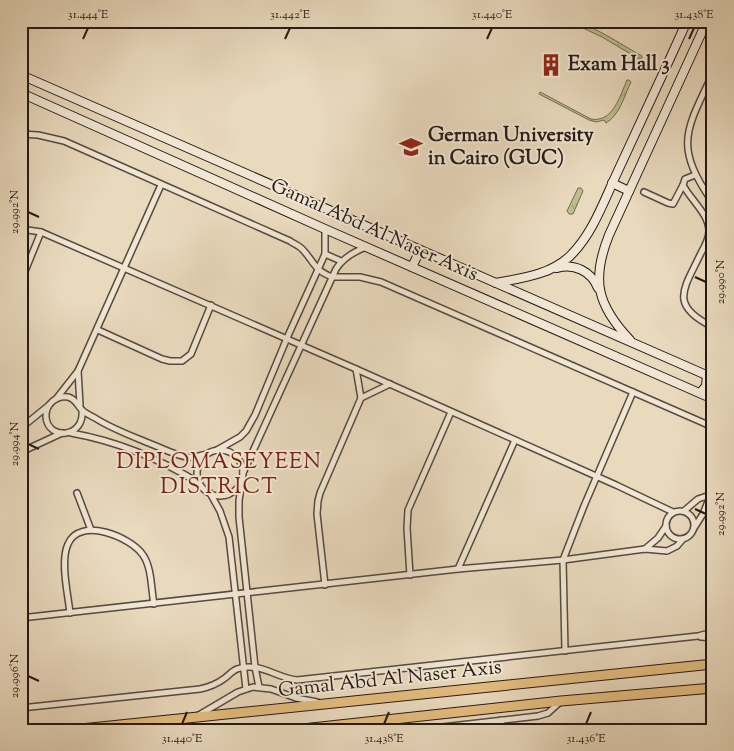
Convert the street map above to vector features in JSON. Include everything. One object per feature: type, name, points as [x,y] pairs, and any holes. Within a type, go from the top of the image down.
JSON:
[{"type":"main road","points":[[553,269],[570,257],[580,245],[591,226],[687,21]]},
{"type":"main road","points":[[600,292],[598,274],[601,256],[608,235],[707,21]]},
{"type":"main road","name":"Gamal Abd Al Naser Axis","points":[[21,74],[710,377]]},
{"type":"main road","name":"Gamal Abd Al Naser Axis","points":[[21,94],[713,399]]},
{"type":"main road","points":[[612,183],[629,190]]},
{"type":"main road","points":[[412,267],[420,250]]},
{"type":"main road","points":[[495,283],[530,277],[563,266],[573,266],[590,275],[596,283],[606,310],[615,323],[634,343]]},
{"type":"main road","points":[[700,393],[710,377]]},
{"type":"main road","name":"Gamal Abd Al Naser Axis","points":[[71,730],[713,664]]},
{"type":"main road","name":"Gamal Abd Al Naser Axis","points":[[294,730],[561,701],[712,689]]},
{"type":"street","points":[[713,73],[688,132],[687,144],[695,175],[713,203]]},
{"type":"street","points":[[21,134],[38,134],[64,141],[290,241],[302,249],[319,270],[332,277],[360,277],[381,282],[713,428]]},
{"type":"street","points":[[644,192],[673,204],[686,179],[695,175]]},
{"type":"street","points":[[21,428],[55,399],[78,371],[98,330],[161,185]]},
{"type":"street","points":[[684,185],[708,224],[709,232],[705,246],[685,287],[683,296],[689,312],[696,318],[713,326]]},
{"type":"street","points":[[21,229],[41,232],[212,305],[597,476],[673,512],[684,511],[698,500],[710,495]]},
{"type":"street","points":[[55,399],[67,397],[72,399],[81,408],[112,427],[177,455],[192,458],[234,442],[251,424],[287,338],[319,270],[325,254],[325,229]]},
{"type":"street","points":[[21,281],[41,232]]},
{"type":"street","points":[[243,472],[332,277],[341,261],[352,253],[367,247]]},
{"type":"street","points":[[325,254],[341,261]]},
{"type":"street","points":[[98,330],[162,359],[182,362],[191,354],[212,305]]},
{"type":"street","points":[[325,585],[317,514],[318,501],[320,492],[361,398],[356,369]]},
{"type":"street","points":[[71,432],[81,423],[83,417],[78,371]]},
{"type":"street","points":[[361,398],[390,384]]},
{"type":"street","points":[[565,651],[563,560],[633,392]]},
{"type":"street","points":[[48,406],[46,418],[48,423],[51,428],[62,434]]},
{"type":"street","points":[[410,575],[406,528],[408,510],[451,412]]},
{"type":"street","points":[[21,452],[71,432],[118,445],[170,467],[199,482],[210,493],[227,528],[246,689]]},
{"type":"street","points":[[458,569],[515,440]]},
{"type":"street","points":[[217,450],[232,453],[242,465],[239,508],[259,687]]},
{"type":"street","points":[[199,482],[197,467],[200,460],[206,454]]},
{"type":"street","points":[[210,493],[217,496],[225,495],[238,487],[242,480]]},
{"type":"street","points":[[21,618],[458,569],[563,560],[645,549],[668,551],[677,546],[694,528],[703,514],[713,489]]},
{"type":"street","points":[[77,493],[91,530]]},
{"type":"street","points":[[684,511],[693,518],[694,528]]},
{"type":"street","points":[[645,549],[658,538],[666,526],[666,521],[673,512]]},
{"type":"street","points":[[666,526],[672,536],[683,539]]},
{"type":"street","points":[[70,612],[65,568],[66,550],[76,534],[84,530],[101,531],[126,541],[143,554],[148,568],[154,604]]},
{"type":"street","points":[[21,708],[200,689],[213,686],[234,671],[244,668],[256,667],[278,677],[296,680],[698,636],[713,632]]},
{"type":"street","points":[[698,636],[713,638]]},
{"type":"street","points":[[194,717],[246,689],[259,687],[324,704]]},
{"type":"street","points":[[416,730],[543,715],[561,701]]},
{"type":"street","points":[[501,720],[502,730]]},
{"type":"green space","points":[[568,21],[595,29],[642,56],[642,58],[639,59],[602,37]]},
{"type":"green space","points":[[627,80],[631,82],[621,105],[611,120],[606,123],[604,120],[596,122],[589,120],[539,94],[540,92],[591,119],[599,119],[605,117],[615,107]]},
{"type":"green space","points":[[578,188],[581,188],[583,191],[573,214],[569,214],[567,211]]},
{"type":"place","name":"Exam Hall 3","points":[[551,65]]},
{"type":"place","name":"German University in Cairo (GUC)","points":[[411,147]]},
{"type":"district","name":"DIPLOMASEYEEN DISTRICT","points":[[219,476]]}]
